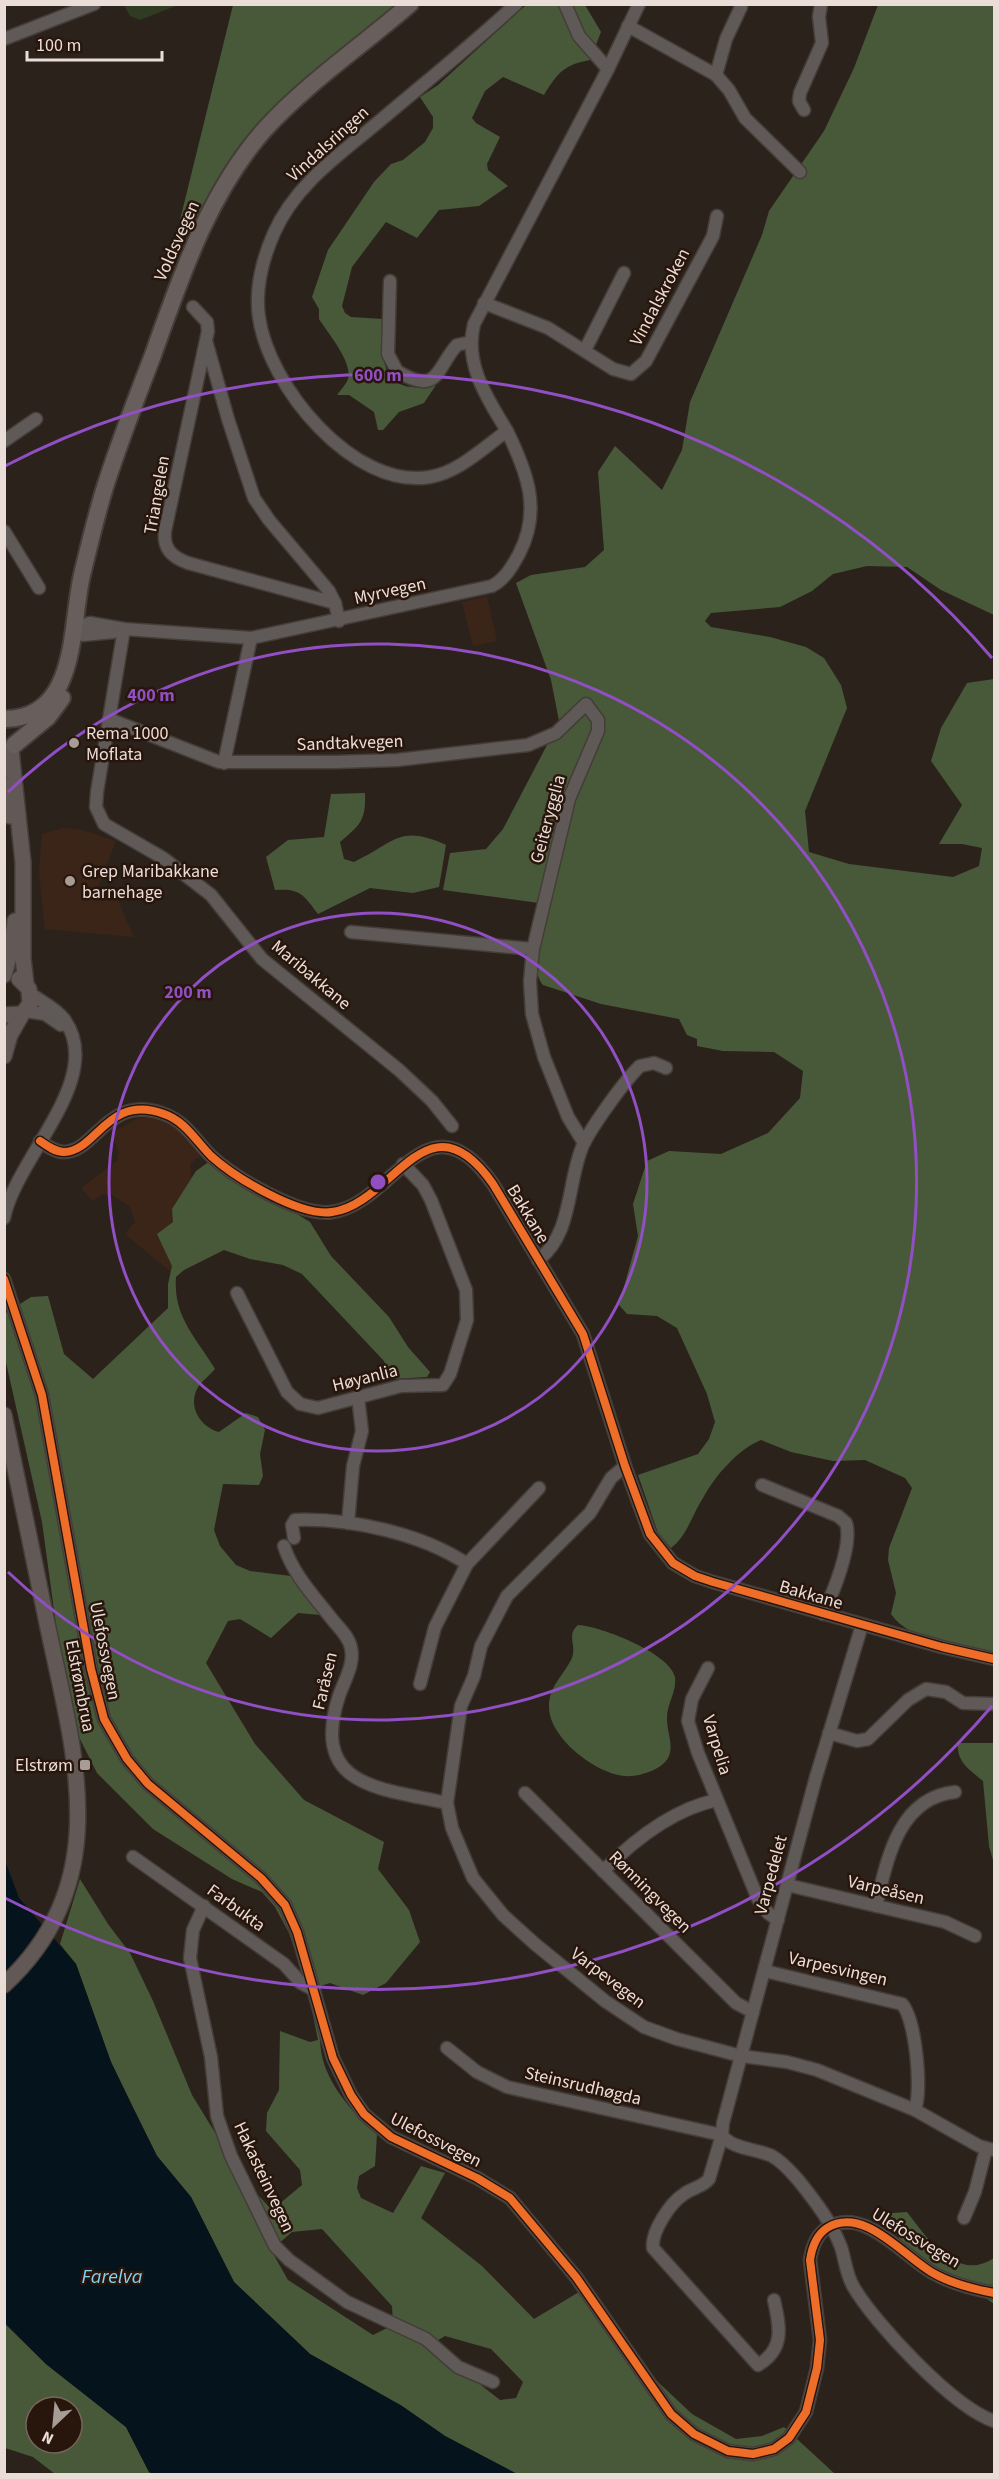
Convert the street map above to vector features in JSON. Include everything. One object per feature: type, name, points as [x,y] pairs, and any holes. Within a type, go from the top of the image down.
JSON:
[{"type":"highway","name":"Voldsvegen","points":[[10,750],[48,717],[60,702],[74,673],[80,629],[82,573],[98,509],[173,298],[201,231],[222,190],[243,158],[277,117],[410,4]]},
{"type":"highway","name":"Voldsvegen","points":[[4,719],[31,714],[53,695],[67,666],[80,629]]},
{"type":"highway","points":[[4,719],[14,730],[10,750]]},
{"type":"main road","points":[[4,1056],[10,1035],[30,1004],[23,958],[23,862],[10,750]]},
{"type":"main road","points":[[4,786],[16,885],[14,937],[4,977],[17,978],[29,989]]},
{"type":"main road","points":[[4,1015],[23,1012]]},
{"type":"main road","name":"Elstrømbrua","points":[[4,1414],[72,1746],[79,1799],[77,1841],[69,1881],[57,1913],[34,1951],[4,1985]]},
{"type":"street","points":[[4,39],[94,4]]},
{"type":"street","name":"Vindalsringen","points":[[507,431],[469,459],[441,474],[416,478],[374,467],[353,455],[325,433],[288,389],[263,337],[258,301],[264,261],[271,240],[298,194],[331,162],[516,4]]},
{"type":"street","points":[[565,4],[579,36],[608,69]]},
{"type":"street","points":[[507,431],[475,370],[471,342],[474,324],[608,69],[639,4]]},
{"type":"street","points":[[804,110],[799,101],[800,93],[822,43],[819,12],[821,4]]},
{"type":"street","points":[[716,75],[726,39],[741,7]]},
{"type":"street","points":[[628,26],[716,75],[729,90],[745,118],[800,172]]},
{"type":"street","name":"Vindalskroken","points":[[484,303],[548,328],[622,373],[631,374],[643,366],[706,250],[717,216]]},
{"type":"street","points":[[585,350],[624,273]]},
{"type":"street","points":[[390,281],[388,354],[397,371],[420,381],[433,378],[442,370],[457,345],[471,342]]},
{"type":"street","name":"Triangelen","points":[[193,307],[207,322],[207,343],[165,531],[166,548],[174,557],[188,562],[335,603]]},
{"type":"street","name":"Triangelen","points":[[207,343],[228,419],[254,498],[269,520],[329,591],[335,603],[339,621]]},
{"type":"street","points":[[4,441],[36,419]]},
{"type":"street","name":"Myrvegen","points":[[80,629],[107,634],[124,629],[251,638],[339,621],[484,589],[496,584],[508,572],[526,538],[532,496],[525,471],[507,431]]},
{"type":"street","points":[[4,531],[39,588]]},
{"type":"street","name":"Maribakkane","points":[[124,629],[96,800],[98,813],[104,824],[163,858],[211,895],[262,959],[399,1070],[432,1101],[452,1125]]},
{"type":"street","points":[[224,763],[251,638]]},
{"type":"street","name":"Sandtakvegen","points":[[110,719],[195,754],[224,763],[397,760],[516,747],[555,733],[586,704]]},
{"type":"street","name":"Geiterygglia","points":[[584,1143],[568,1117],[544,1057],[532,1014],[530,981],[533,949],[571,790],[598,731],[598,720],[586,704]]},
{"type":"street","points":[[351,932],[533,949]]},
{"type":"street","points":[[4,1218],[18,1180],[72,1084],[76,1062],[72,1038],[65,1020],[29,989]]},
{"type":"street","points":[[23,1012],[45,1014],[55,1020],[72,1038]]},
{"type":"street","points":[[538,1260],[546,1254],[557,1238],[584,1143],[640,1066],[654,1064],[666,1068]]},
{"type":"street","name":"Bakkane","points":[[40,1141],[54,1150],[70,1152],[122,1114],[147,1110],[162,1113],[179,1122],[211,1156],[233,1171],[293,1206],[321,1213],[340,1210],[360,1203],[421,1152],[437,1149],[456,1151],[473,1160],[493,1184],[583,1334],[625,1466],[650,1534],[673,1563],[702,1578],[862,1625],[994,1659]]},
{"type":"street","name":"Høyanlia","points":[[237,1293],[287,1392],[305,1407],[318,1408],[401,1386],[443,1385],[450,1374],[467,1320],[466,1290],[431,1200],[423,1185],[404,1164]]},
{"type":"street","name":"Ulefossvegen","points":[[4,1279],[38,1375],[91,1669],[104,1719],[127,1760],[148,1784],[278,1895],[292,1917],[333,2058],[351,2095],[364,2114],[397,2141],[477,2178],[510,2198],[576,2277],[671,2414],[683,2426],[717,2447],[739,2454],[764,2453],[784,2444],[802,2421],[813,2388],[820,2340],[818,2312],[811,2274],[811,2250],[819,2235],[831,2226],[842,2223],[860,2225],[881,2235],[913,2261],[943,2278],[994,2293]]},
{"type":"street","points":[[358,1397],[362,1431],[353,1466],[348,1523],[437,1546],[466,1564]]},
{"type":"street","name":"Varpevegen","points":[[625,1466],[611,1478],[590,1513],[501,1604],[486,1634],[471,1683],[464,1694],[447,1803],[454,1836],[473,1878],[503,1915],[535,1944],[595,1994],[636,2023],[677,2039],[741,2056],[813,2069],[915,2110],[990,2149]]},
{"type":"street","name":"Bakkane","points":[[762,1485],[838,1516],[846,1523],[847,1534],[842,1562],[824,1614]]},
{"type":"street","points":[[420,1684],[435,1628],[466,1564],[539,1488]]},
{"type":"street","name":"Faråsen","points":[[348,1523],[295,1520],[289,1542],[294,1571],[346,1636],[352,1650],[349,1672],[335,1715],[333,1746],[339,1765],[352,1777],[373,1786],[447,1803]]},
{"type":"street","name":"Varpedelet","points":[[774,2300],[779,2339],[771,2356],[758,2365],[653,2248],[656,2234],[675,2202],[686,2192],[704,2185],[709,2180],[787,1885],[862,1625]]},
{"type":"street","name":"Varpelia","points":[[708,1668],[692,1700],[688,1721],[717,1800],[758,1899],[768,1913],[778,1920]]},
{"type":"street","points":[[829,1733],[857,1741],[868,1739],[908,1700],[926,1689],[946,1692],[963,1702],[994,1704]]},
{"type":"street","points":[[876,1906],[891,1847],[907,1821],[934,1796],[955,1792]]},
{"type":"street","name":"Rønningvegen","points":[[525,1793],[736,2003],[753,2013]]},
{"type":"street","name":"Varpelia","points":[[603,1871],[662,1824],[685,1809],[717,1800]]},
{"type":"street","name":"Farbukta","points":[[133,1857],[284,1964],[305,1987],[314,1990]]},
{"type":"street","name":"Varpeåsen","points":[[787,1885],[956,1925],[975,1936]]},
{"type":"street","name":"Hakasteinvegen","points":[[204,1906],[193,1930],[190,1958],[211,2056],[217,2116],[231,2156],[275,2246],[289,2260],[347,2302],[374,2317],[426,2339],[458,2367],[493,2382]]},
{"type":"street","name":"Varpesvingen","points":[[765,1971],[902,2004],[911,2020],[918,2096],[915,2110]]},
{"type":"street","name":"Steinsrudhøgda","points":[[447,2048],[477,2072],[507,2087],[722,2135]]},
{"type":"street","points":[[722,2135],[729,2141],[770,2156],[784,2164],[831,2226],[841,2247],[850,2281],[870,2309],[944,2387],[974,2411],[994,2421]]},
{"type":"street","points":[[964,2218],[990,2149]]},
{"type":"shaded area","points":[[487,596],[497,641],[473,646],[462,602]]},
{"type":"shaded area","name":"Grep Maribakkane barnehage","points":[[63,828],[82,830],[116,841],[97,889],[116,896],[134,937],[45,929],[39,872],[42,834]]},
{"type":"shaded area","points":[[151,1117],[171,1124],[184,1134],[201,1158],[196,1158],[190,1165],[193,1191],[171,1272],[125,1234],[135,1222],[130,1207],[112,1195],[103,1194],[92,1201],[81,1188],[117,1161],[119,1153],[112,1133],[138,1118]]},
{"type":"green space","points":[[124,4],[178,5],[140,20],[130,16]]},
{"type":"green space","points":[[233,5],[419,5],[288,114],[245,163],[206,231],[179,224]]},
{"type":"green space","points":[[526,5],[585,5],[601,32],[590,60],[574,64],[562,71],[544,95],[503,77],[485,91],[472,118],[476,123],[500,137],[487,164],[488,170],[508,186],[479,206],[439,210],[417,238],[386,222],[352,267],[342,306],[345,313],[351,317],[383,319],[384,362],[388,373],[395,381],[405,386],[436,385],[424,403],[399,412],[383,430],[378,430],[374,412],[349,395],[337,395],[348,379],[347,364],[319,319],[319,309],[312,297],[328,250],[374,182],[391,164],[403,160],[425,142],[433,128],[433,117],[420,97],[438,85]]},
{"type":"green space","points":[[878,5],[994,5],[994,615],[941,590],[907,567],[867,566],[833,574],[812,591],[780,607],[711,613],[705,621],[711,627],[770,637],[806,647],[824,658],[841,685],[847,708],[805,811],[809,852],[849,864],[953,877],[979,866],[982,848],[962,844],[939,844],[962,805],[931,761],[941,728],[967,683],[994,679],[994,1652],[924,1637],[911,1631],[891,1614],[896,1593],[888,1560],[889,1548],[912,1488],[905,1478],[865,1460],[833,1461],[791,1452],[761,1440],[744,1450],[721,1472],[677,1543],[671,1548],[658,1533],[638,1475],[698,1454],[709,1439],[715,1422],[707,1394],[677,1328],[657,1316],[627,1314],[619,1305],[638,1236],[633,1204],[647,1161],[669,1151],[721,1154],[768,1133],[800,1098],[803,1071],[774,1052],[723,1051],[697,1046],[697,1039],[687,1035],[679,1019],[601,1004],[543,985],[539,978],[537,962],[548,917],[539,903],[443,890],[450,853],[486,849],[503,829],[547,745],[561,731],[551,680],[516,583],[531,575],[585,567],[604,550],[598,472],[615,446],[662,490],[682,450],[690,402],[762,235],[769,211],[824,131],[854,68]]},
{"type":"green space","points":[[365,793],[363,816],[360,822],[340,842],[344,859],[354,862],[398,838],[418,836],[430,839],[446,845],[439,887],[413,893],[370,888],[318,914],[301,894],[290,890],[275,890],[266,857],[288,840],[324,837],[331,794]]},
{"type":"green space","points":[[210,1161],[310,1222],[331,1256],[389,1317],[408,1347],[430,1372],[427,1377],[392,1379],[384,1361],[302,1274],[283,1265],[250,1259],[224,1250],[184,1270],[176,1277],[178,1304],[182,1315],[215,1369],[198,1387],[195,1394],[197,1415],[206,1426],[219,1432],[246,1413],[258,1417],[265,1430],[260,1454],[263,1476],[259,1485],[223,1484],[214,1530],[220,1546],[236,1565],[250,1571],[291,1576],[321,1615],[298,1613],[271,1638],[240,1619],[228,1621],[206,1663],[255,1744],[304,1800],[384,1842],[378,1869],[409,1910],[420,1942],[386,1983],[363,1995],[330,1983],[320,1986],[320,2042],[327,2071],[345,2101],[377,2134],[375,2166],[359,2176],[357,2188],[361,2198],[393,2213],[421,2166],[445,2173],[421,2218],[482,2266],[534,2319],[579,2292],[607,2334],[692,2414],[736,2439],[762,2436],[784,2427],[835,2474],[517,2474],[445,2436],[402,2406],[310,2354],[234,2282],[191,2197],[157,2156],[111,2062],[76,1964],[60,1944],[80,1879],[108,1924],[130,1953],[153,2001],[192,2095],[244,2180],[272,2210],[302,2185],[300,2170],[266,2131],[267,2113],[279,2090],[280,2031],[310,2042],[318,2040],[306,1981],[289,1933],[275,1907],[262,1892],[232,1879],[153,1829],[97,1773],[74,1727],[56,1625],[42,1522],[5,1358],[4,1314],[31,1297],[48,1296],[64,1354],[93,1379],[168,1308],[168,1284],[172,1266],[157,1234],[173,1222],[172,1209],[196,1171]],"holes":[[[322,2229],[392,2306],[393,2325],[373,2335],[288,2280],[271,2250],[292,2232]],[[445,2336],[491,2349],[523,2382],[516,2398],[500,2400],[430,2345]]]},
{"type":"green space","points":[[578,1625],[602,1630],[633,1642],[661,1659],[670,1668],[675,1677],[667,1717],[671,1744],[669,1756],[659,1767],[633,1776],[612,1773],[587,1761],[575,1752],[556,1730],[549,1706],[551,1692],[572,1658],[572,1636]]},
{"type":"green space","points":[[958,1743],[994,1743],[994,1864],[989,1846],[983,1781],[962,1760]]},
{"type":"green space","points":[[907,2212],[934,2245],[955,2261],[968,2265],[980,2264],[994,2258],[994,2304],[968,2285],[922,2259],[904,2244],[889,2223],[892,2213]]},
{"type":"green space","points":[[4,2323],[46,2364],[126,2427],[149,2472],[153,2474],[55,2474],[33,2457],[27,2455],[84,2455],[84,2395],[24,2395],[24,2454],[5,2448]]},
{"type":"water","name":"Farelva","points":[[4,1858],[19,1898],[76,1964],[111,2062],[134,2110],[157,2156],[191,2197],[234,2282],[310,2354],[402,2406],[445,2436],[517,2474],[153,2474],[149,2472],[126,2427],[46,2364],[5,2323]]},
{"type":"cycle path","points":[[40,1141],[61,1152],[75,1150],[116,1117],[129,1111],[145,1110],[164,1114],[184,1126],[211,1156],[235,1174],[268,1194],[319,1212],[332,1212],[354,1205],[411,1160],[429,1149],[449,1148],[470,1158],[493,1184],[583,1334],[625,1466],[650,1534],[673,1563],[695,1576],[713,1582],[942,1647],[994,1659]]},
{"type":"cycle path","points":[[4,1279],[42,1395],[91,1669],[104,1719],[127,1759],[148,1784],[261,1878],[285,1905],[297,1932],[333,2058],[351,2095],[364,2114],[391,2137],[477,2178],[510,2198],[576,2277],[671,2414],[694,2434],[728,2451],[753,2454],[774,2449],[789,2438],[806,2412],[817,2368],[820,2340],[810,2260],[815,2242],[827,2228],[841,2223],[855,2223],[869,2228],[940,2277],[963,2286],[994,2293]]},
{"type":"place","name":"Rema 1000 Moflata","points":[[74,743]]},
{"type":"place","name":"Grep Maribakkane barnehage","points":[[70,881]]},
{"type":"place","name":"Elstrøm","points":[[85,1765]]}]
